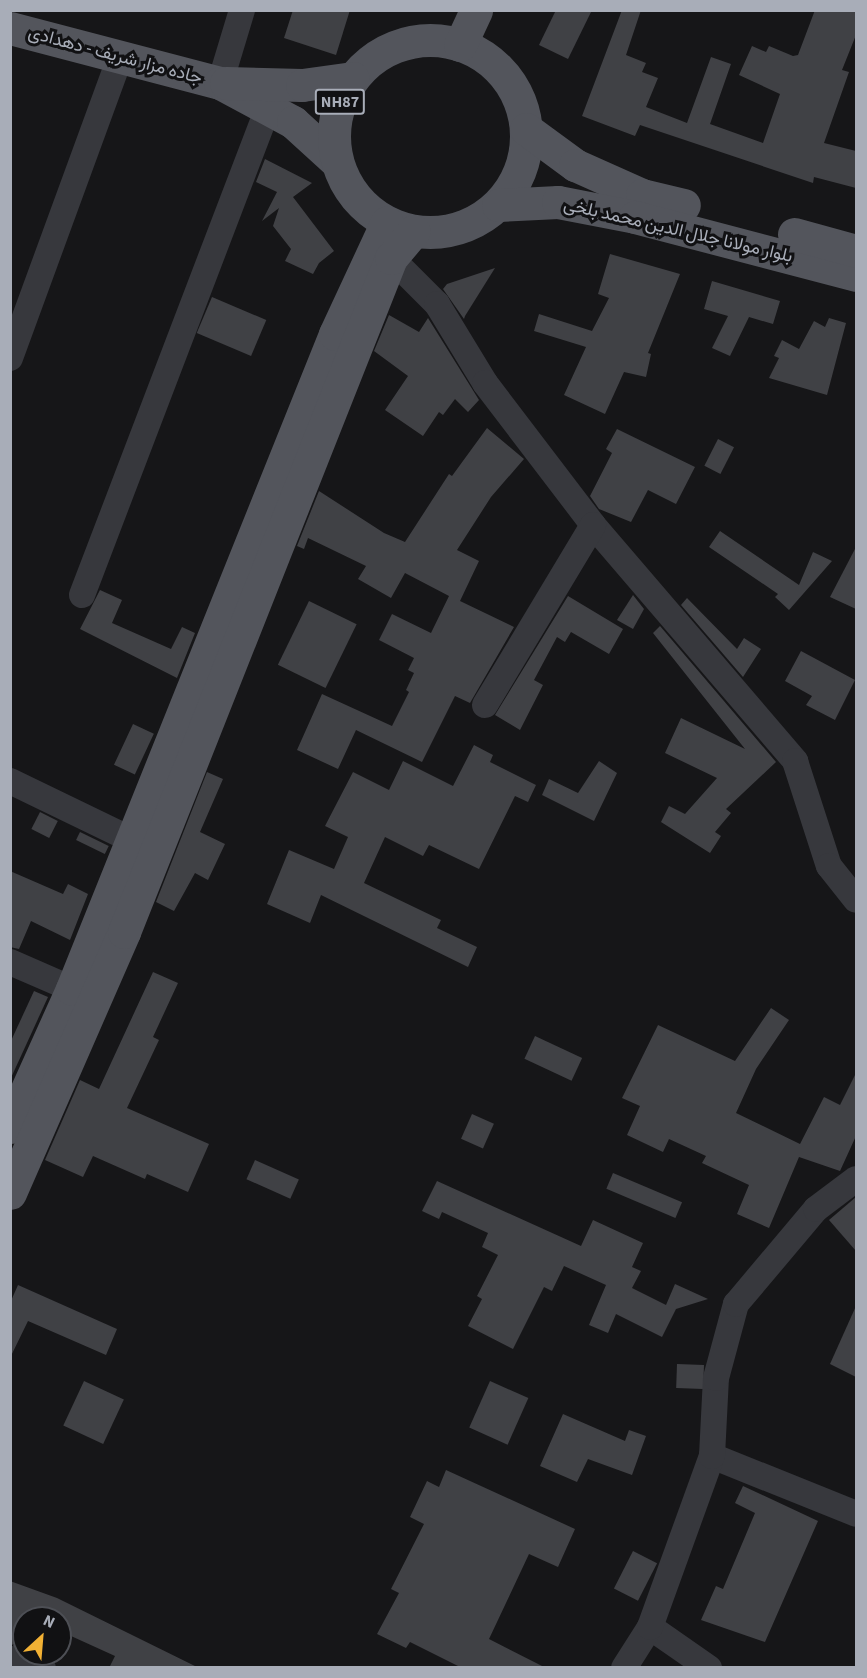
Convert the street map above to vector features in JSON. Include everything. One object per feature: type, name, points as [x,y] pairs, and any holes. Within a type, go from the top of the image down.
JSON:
[{"type":"main road","points":[[460,45],[476,10]]},
{"type":"main road","name":"جاده مزار شریف - دهدادی","points":[[10,28],[220,83]]},
{"type":"main road","name":"NH87","points":[[426,40],[460,45],[480,54],[505,77],[522,107],[526,129],[520,170],[498,205],[473,222],[444,231],[400,226],[365,207],[348,186],[337,162],[335,118],[353,78],[371,60],[393,47],[426,40]]},
{"type":"main road","name":"NH87","points":[[220,83],[302,84],[353,78]]},
{"type":"main road","name":"NH87","points":[[220,83],[293,122],[337,162]]},
{"type":"main road","name":"بلوار مولانا جلال الدین محمد بلخی","points":[[526,129],[575,165],[642,195],[856,251]]},
{"type":"main road","name":"بلوار مولانا جلال الدین محمد بلخی","points":[[498,205],[558,202],[635,216],[856,274]]},
{"type":"main road","points":[[10,1193],[124,932],[391,258],[400,226]]},
{"type":"main road","points":[[10,1127],[72,989],[334,334],[400,226]]},
{"type":"street","points":[[220,83],[242,10]]},
{"type":"street","points":[[10,358],[120,57]]},
{"type":"street","points":[[82,595],[268,108]]},
{"type":"street","points":[[391,258],[437,304],[485,382],[593,525],[795,761],[829,866],[856,900]]},
{"type":"street","points":[[485,705],[593,525]]},
{"type":"street","points":[[10,781],[132,840]]},
{"type":"street","points":[[10,962],[72,989]]},
{"type":"street","points":[[624,1668],[650,1627],[712,1456],[716,1378],[736,1304],[816,1209],[856,1179]]},
{"type":"street","points":[[712,1456],[856,1514]]},
{"type":"street","points":[[650,1627],[709,1668]]},
{"type":"street","points":[[16,1668],[21,1656],[43,1668]]},
{"type":"building","points":[[293,10],[350,10],[336,55],[284,38]]},
{"type":"building","points":[[556,10],[592,10],[568,59],[539,45]]},
{"type":"building","points":[[622,10],[641,10],[626,55],[646,63],[642,72],[658,78],[646,107],[687,123],[711,57],[731,64],[710,124],[763,143],[780,94],[739,75],[752,46],[766,52],[769,46],[793,56],[798,55],[815,10],[856,10],[856,35],[842,70],[849,72],[824,143],[856,151],[856,188],[814,177],[813,183],[640,125],[635,136],[582,116]]},
{"type":"building","points":[[265,159],[312,183],[293,197],[334,251],[319,263],[313,274],[285,261],[291,249],[273,226],[279,208],[262,221],[277,192],[256,182]]},
{"type":"building","points":[[610,254],[680,274],[648,353],[651,354],[646,377],[624,372],[605,414],[564,395],[586,347],[534,331],[539,314],[592,331],[609,298],[598,294]]},
{"type":"building","points":[[495,268],[464,319],[443,289],[447,284]]},
{"type":"building","points":[[712,281],[780,301],[773,324],[749,317],[730,356],[712,348],[728,316],[704,309]]},
{"type":"building","points":[[212,297],[266,320],[251,356],[197,333]]},
{"type":"building","points":[[389,315],[419,332],[428,318],[479,400],[468,412],[455,399],[443,415],[439,412],[423,436],[385,410],[408,376],[374,351]]},
{"type":"building","points":[[829,318],[846,323],[827,395],[769,378],[779,358],[774,356],[782,340],[799,349],[814,321],[825,327]]},
{"type":"building","points":[[487,428],[524,459],[491,497],[457,550],[479,561],[460,601],[514,627],[470,703],[455,696],[422,762],[356,730],[338,769],[297,750],[322,694],[392,726],[409,692],[406,690],[414,673],[408,670],[414,658],[379,640],[392,614],[431,633],[449,596],[405,573],[391,598],[358,579],[366,566],[308,538],[304,549],[297,546],[319,491],[384,533],[405,542],[449,474],[452,476]]},
{"type":"building","points":[[617,429],[695,467],[676,504],[648,490],[631,522],[599,509],[590,496],[612,453],[606,449]]},
{"type":"building","points":[[718,439],[734,447],[720,474],[704,466]]},
{"type":"building","points":[[720,531],[799,585],[813,552],[832,561],[789,610],[775,597],[778,594],[709,547]]},
{"type":"building","points":[[856,547],[856,609],[830,597]]},
{"type":"building","points":[[100,590],[122,600],[112,623],[171,649],[182,627],[195,633],[177,678],[80,629]]},
{"type":"building","points":[[633,595],[644,609],[633,629],[617,620]]},
{"type":"building","points":[[568,596],[623,629],[609,654],[571,632],[565,642],[557,637],[534,680],[543,685],[520,730],[495,715]]},
{"type":"building","points":[[687,598],[737,649],[744,638],[761,649],[743,677],[681,605]]},
{"type":"building","points":[[309,601],[357,624],[326,688],[278,665]]},
{"type":"building","points":[[660,626],[776,762],[726,809],[731,813],[715,832],[721,836],[710,853],[661,822],[669,806],[685,814],[717,778],[665,753],[681,718],[745,749],[653,633]]},
{"type":"building","points":[[801,651],[855,680],[835,720],[806,705],[812,696],[785,681]]},
{"type":"building","points":[[133,724],[154,734],[135,775],[114,765]]},
{"type":"building","points":[[474,745],[493,755],[490,762],[536,785],[528,802],[515,796],[479,869],[429,845],[423,856],[385,837],[364,883],[441,920],[437,928],[477,947],[468,967],[321,895],[310,923],[267,904],[289,850],[334,869],[348,837],[325,826],[353,772],[389,790],[403,761],[453,786]]},
{"type":"building","points":[[599,761],[617,773],[594,821],[542,795],[549,779],[578,793]]},
{"type":"building","points":[[207,772],[223,779],[200,832],[225,844],[208,880],[195,873],[174,911],[156,902]]},
{"type":"building","points":[[40,812],[58,821],[49,838],[31,829]]},
{"type":"building","points":[[80,832],[109,846],[105,854],[76,840]]},
{"type":"building","points":[[10,871],[63,894],[68,884],[88,894],[70,940],[31,921],[19,949],[10,947]]},
{"type":"building","points":[[153,972],[178,983],[153,1037],[159,1040],[127,1108],[209,1144],[188,1192],[147,1174],[145,1179],[93,1156],[83,1177],[45,1160],[80,1080],[99,1089]]},
{"type":"building","points":[[34,991],[48,997],[10,1080],[10,1043]]},
{"type":"building","points":[[771,1008],[789,1020],[756,1069],[736,1113],[800,1144],[824,1097],[840,1105],[856,1073],[856,1136],[840,1171],[799,1157],[769,1228],[737,1214],[749,1185],[702,1163],[706,1156],[669,1139],[663,1152],[627,1135],[640,1106],[622,1098],[658,1025],[735,1061]]},
{"type":"building","points":[[535,1036],[582,1058],[572,1081],[524,1059]]},
{"type":"building","points":[[472,1114],[494,1124],[483,1148],[461,1139]]},
{"type":"building","points":[[255,1160],[299,1180],[290,1199],[246,1179]]},
{"type":"building","points":[[613,1173],[682,1202],[675,1218],[606,1189]]},
{"type":"building","points":[[437,1181],[581,1246],[593,1220],[643,1243],[632,1267],[641,1271],[632,1288],[666,1305],[675,1284],[708,1299],[676,1309],[662,1337],[616,1314],[608,1333],[589,1325],[606,1285],[564,1266],[552,1291],[544,1287],[513,1349],[468,1326],[482,1299],[477,1296],[498,1255],[482,1247],[488,1233],[442,1212],[439,1219],[422,1211]]},
{"type":"building","points":[[856,1197],[856,1251],[829,1220]]},
{"type":"building","points":[[18,1285],[117,1329],[106,1355],[28,1321],[10,1358],[10,1303]]},
{"type":"building","points":[[856,1306],[856,1377],[830,1364]]},
{"type":"building","points":[[677,1364],[704,1365],[703,1389],[676,1388]]},
{"type":"building","points":[[84,1381],[124,1400],[103,1444],[63,1425]]},
{"type":"building","points":[[490,1381],[528,1398],[508,1445],[469,1428]]},
{"type":"building","points":[[563,1414],[625,1441],[629,1430],[646,1436],[632,1475],[588,1459],[577,1482],[540,1466]]},
{"type":"building","points":[[446,1470],[575,1529],[558,1567],[529,1554],[489,1639],[546,1668],[462,1668],[410,1642],[406,1648],[377,1634],[399,1593],[391,1589],[424,1524],[410,1517],[427,1481],[439,1487]]},
{"type":"building","points":[[743,1486],[818,1521],[765,1642],[701,1620],[716,1586],[723,1589],[755,1513],[735,1503]]},
{"type":"building","points":[[633,1551],[657,1563],[638,1601],[614,1588]]},
{"type":"building","points":[[10,1581],[57,1598],[199,1668],[109,1668],[115,1656],[72,1636],[72,1606],[12,1606],[12,1645],[10,1646]]}]
